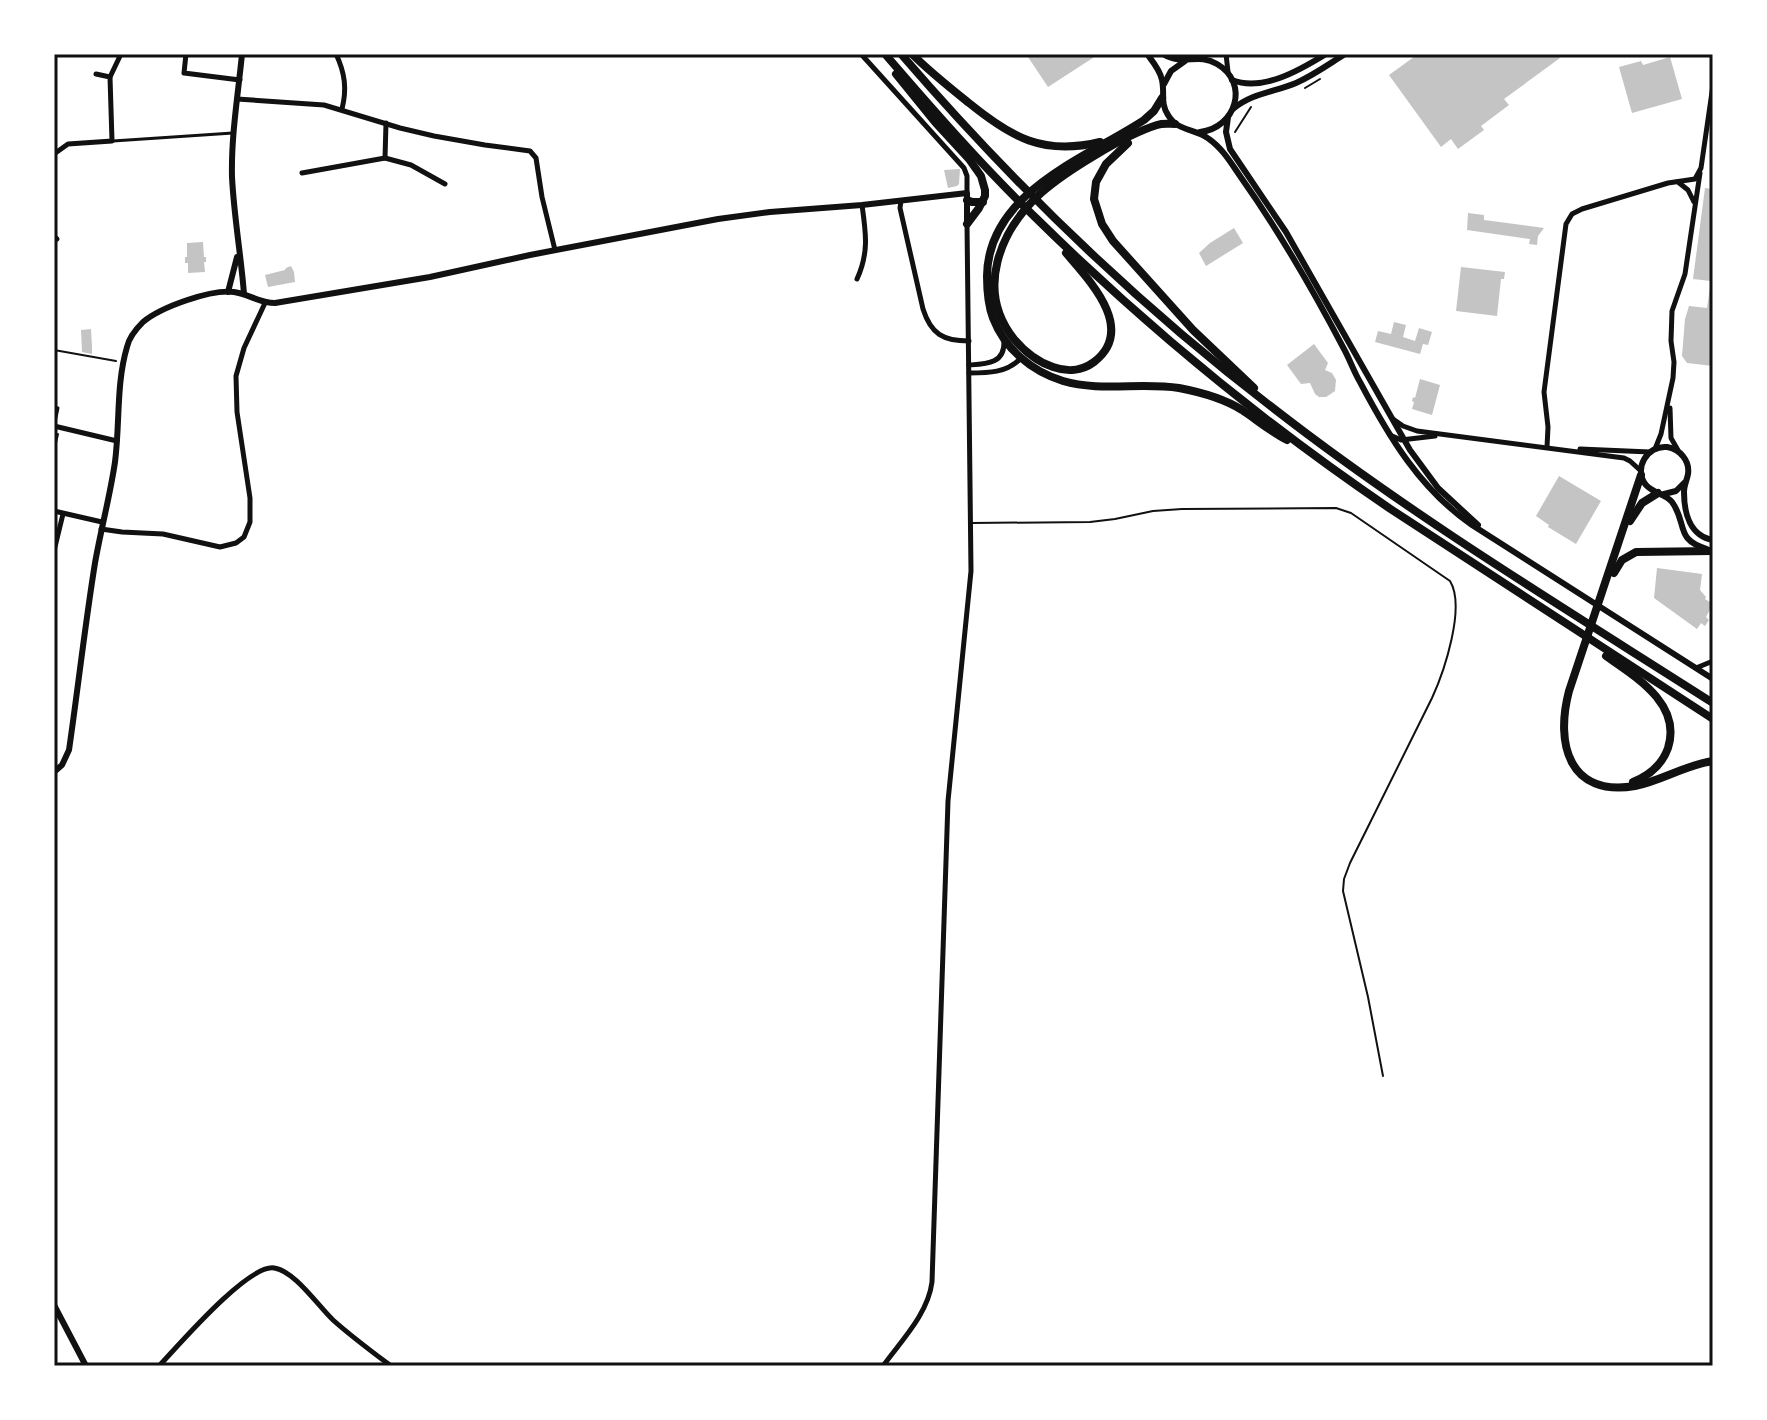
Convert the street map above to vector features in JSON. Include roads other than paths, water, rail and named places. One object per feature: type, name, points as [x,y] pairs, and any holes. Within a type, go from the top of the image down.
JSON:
[{"type":"highway","points":[[884,54],[1036,219],[1191,358],[1303,447],[1392,510],[1558,618],[1641,681],[1666,713],[1670,725],[1668,746],[1659,763],[1648,774],[1622,787]]},
{"type":"highway","points":[[884,54],[935,122],[976,169],[985,190],[983,202],[967,224]]},
{"type":"highway","points":[[901,54],[945,106],[1046,210],[1141,299],[1277,411],[1404,503],[1713,703]]},
{"type":"highway","points":[[912,54],[993,122],[1022,139],[1057,146],[1082,146],[1108,140]]},
{"type":"highway","points":[[1162,98],[1144,120],[1053,173],[1015,208],[1002,225],[989,257],[987,283],[990,308],[1003,337],[1021,358],[1041,372],[1073,383],[1166,386],[1208,395],[1232,404],[1276,434],[1303,447]]},
{"type":"highway","points":[[1021,358],[1000,312],[995,285],[999,253],[1012,224],[1057,181],[1093,158],[1148,129],[1175,124]]},
{"type":"highway","points":[[1148,129],[1113,156],[1099,174],[1094,199],[1102,224],[1119,248],[1193,330],[1277,411]]},
{"type":"highway","points":[[967,196],[972,202],[983,202]]},
{"type":"highway","points":[[1015,340],[1031,356],[1045,364],[1073,370],[1086,367],[1096,360],[1106,347],[1110,333],[1106,307],[1095,288],[1036,219]]},
{"type":"highway","points":[[1641,473],[1569,691],[1563,735],[1567,753],[1580,772],[1598,783],[1622,787],[1644,784],[1691,765],[1713,761]]},
{"type":"highway","points":[[1616,555],[1637,508],[1649,497],[1660,494]]},
{"type":"highway","points":[[1602,595],[1619,564],[1631,553],[1647,550],[1713,551]]},
{"type":"highway","points":[[1608,654],[1713,719]]},
{"type":"street","points":[[112,141],[110,77],[121,54]]},
{"type":"street","points":[[186,54],[184,73],[240,80]]},
{"type":"street","points":[[242,54],[233,133],[233,188],[244,294]]},
{"type":"street","points":[[336,54],[345,83],[342,109]]},
{"type":"street","points":[[861,54],[964,168],[967,176],[969,598],[948,801],[931,1289],[920,1315],[883,1366]]},
{"type":"street","points":[[1147,54],[1159,71],[1165,111],[1175,124],[1210,139],[1220,149],[1280,236],[1388,433],[1418,476],[1462,518],[1713,679]]},
{"type":"street","points":[[1163,54],[1185,61],[1210,54]]},
{"type":"street","points":[[1226,54],[1235,96],[1233,109]]},
{"type":"street","points":[[1201,59],[1216,63],[1230,76],[1249,84],[1262,83],[1296,71],[1326,54]]},
{"type":"street","points":[[1197,132],[1214,129],[1251,96],[1305,79],[1345,54]]},
{"type":"street","points":[[1163,86],[1171,71],[1185,61]]},
{"type":"street","points":[[96,74],[110,77]]},
{"type":"street","points":[[1713,85],[1685,274],[1672,311],[1674,362],[1670,399],[1672,441],[1688,469],[1684,501],[1693,529],[1701,537],[1713,540]]},
{"type":"street","points":[[237,99],[317,103],[449,139],[532,152],[536,158],[555,251]]},
{"type":"street","points":[[1228,117],[1226,129],[1232,154],[1286,232],[1404,440],[1438,488],[1497,540]]},
{"type":"street","points":[[385,158],[386,123]]},
{"type":"street","points":[[54,154],[68,144],[233,133]]},
{"type":"street","points":[[302,173],[385,158],[411,165],[445,184]]},
{"type":"street","points":[[1547,447],[1544,392],[1567,221],[1582,209],[1668,183],[1695,179],[1701,168]]},
{"type":"street","points":[[1677,182],[1688,190],[1694,199],[1695,209]]},
{"type":"street","points":[[54,772],[62,765],[69,750],[84,631],[117,441],[124,363],[130,338],[153,315],[185,301],[225,292],[275,303],[430,277],[718,219],[967,196]]},
{"type":"street","points":[[901,201],[900,208],[929,324],[945,338],[969,341]]},
{"type":"street","points":[[857,279],[865,260],[862,205]]},
{"type":"street","points":[[225,292],[238,250]]},
{"type":"street","points":[[54,511],[122,532],[163,534],[220,547],[236,543],[244,537],[250,506],[238,418],[236,376],[244,348],[265,303]]},
{"type":"street","points":[[969,365],[998,359],[1004,350],[1003,337]]},
{"type":"street","points":[[969,373],[1003,370],[1021,358]]},
{"type":"street","points":[[1641,473],[1644,459],[1660,437],[1670,399]]},
{"type":"street","points":[[54,407],[58,408],[56,427],[117,441]]},
{"type":"street","points":[[1390,416],[1411,429],[1448,436],[1626,458],[1641,473],[1647,486],[1673,503],[1688,539],[1713,551]]},
{"type":"street","points":[[1388,433],[1404,440],[1448,436]]},
{"type":"street","points":[[1563,449],[1652,451],[1666,447],[1680,453]]},
{"type":"street","points":[[1660,494],[1674,492],[1684,483]]},
{"type":"street","points":[[54,551],[63,514]]},
{"type":"street","points":[[1696,668],[1713,661]]},
{"type":"street","points":[[159,1366],[228,1294],[264,1269],[273,1267],[290,1276],[334,1320],[391,1366]]},
{"type":"street","points":[[54,1305],[86,1366]]},
{"type":"lane","points":[[971,523],[1090,522],[1182,509],[1336,508],[1351,513],[1450,581],[1456,607],[1441,677],[1344,879],[1343,891],[1383,1076]]}]
